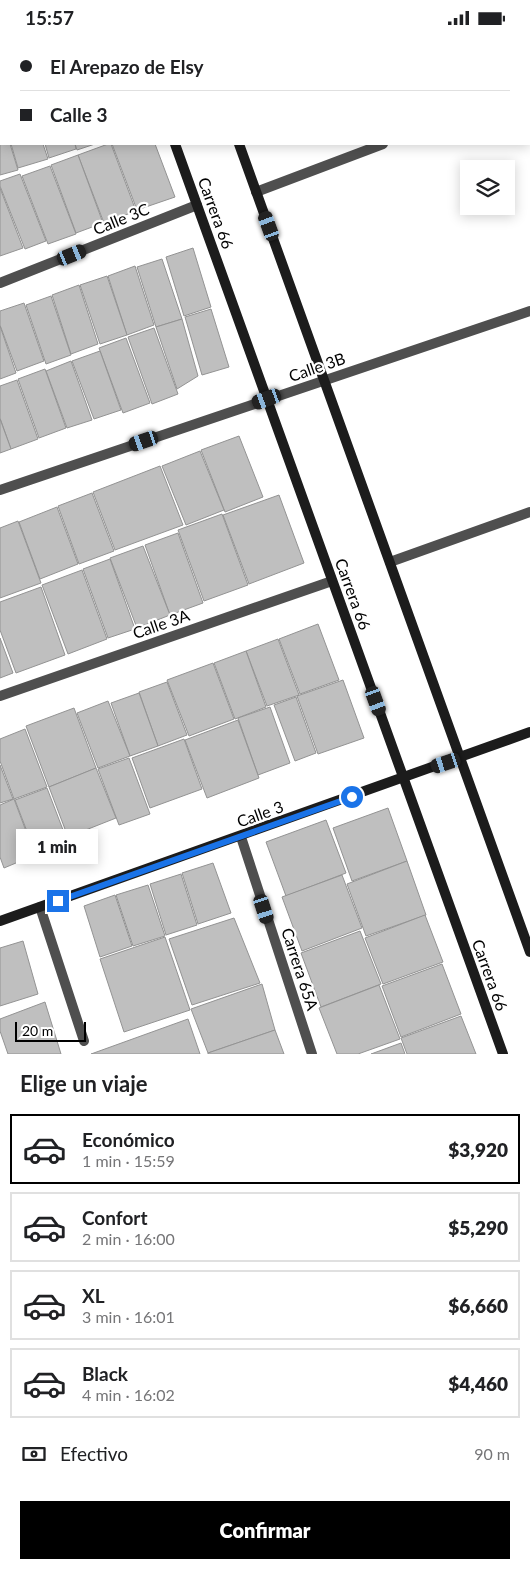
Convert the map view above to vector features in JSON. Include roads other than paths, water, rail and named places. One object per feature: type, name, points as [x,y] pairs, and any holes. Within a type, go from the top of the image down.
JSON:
[{"type":"main road","name":"Carrera 66","points":[[176,145],[503,1054]]},
{"type":"main road","points":[[239,145],[530,952]]},
{"type":"main road","name":"Calle 3","points":[[0,921],[530,733]]},
{"type":"street","points":[[256,192],[380,145]]},
{"type":"street","name":"Calle 3C","points":[[0,283],[197,205]]},
{"type":"street","name":"Calle 3B","points":[[0,490],[530,311]]},
{"type":"street","points":[[390,563],[530,512]]},
{"type":"street","name":"Calle 3A","points":[[0,696],[332,581]]},
{"type":"street","name":"Carrera 65A","points":[[241,837],[312,1054]]},
{"type":"street","points":[[40,907],[84,1041]]}]
